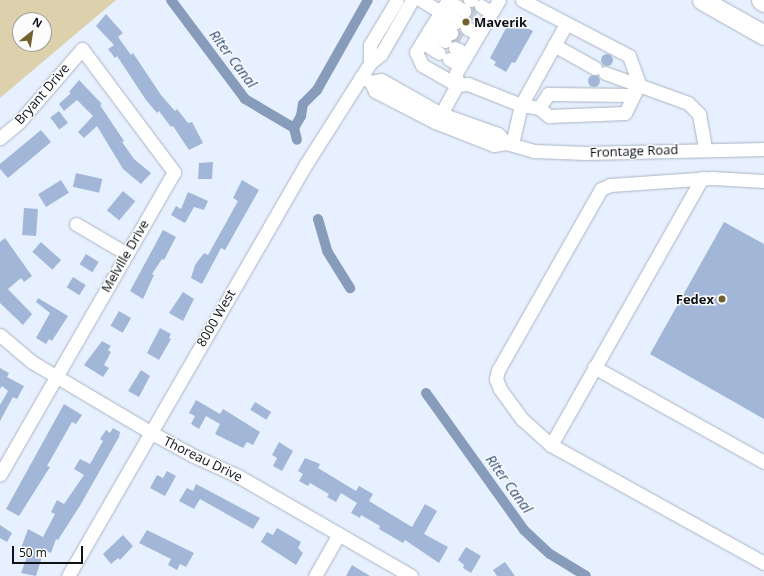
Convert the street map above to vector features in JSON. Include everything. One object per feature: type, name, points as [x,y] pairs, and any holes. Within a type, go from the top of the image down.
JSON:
[{"type":"highway","points":[[702,0],[764,35]]},
{"type":"street","name":"8000 West","points":[[68,576],[303,170],[366,79],[370,63],[370,45],[397,0]]},
{"type":"street","name":"8000 West","points":[[370,63],[381,54],[412,0]]},
{"type":"street","points":[[421,0],[436,18],[465,31]]},
{"type":"street","points":[[441,114],[457,85],[456,73],[465,31],[499,0]]},
{"type":"street","points":[[436,18],[416,52],[422,65],[457,85],[468,84],[521,105],[539,108],[550,116],[625,113],[636,89],[629,56],[522,0]]},
{"type":"street","points":[[436,18],[465,31]]},
{"type":"street","points":[[436,18],[465,31]]},
{"type":"street","points":[[509,143],[521,105],[566,24]]},
{"type":"street","points":[[554,45],[636,89],[688,103],[699,114],[705,149]]},
{"type":"street","name":"Bryant Drive","points":[[0,138],[19,122],[82,49]]},
{"type":"street","name":"Melville Drive","points":[[0,474],[174,172],[82,49]]},
{"type":"street","name":"Frontage Road","points":[[366,79],[381,80],[441,114],[498,134],[509,143]]},
{"type":"street","name":"Frontage Road","points":[[366,79],[376,91],[442,125],[494,145],[509,143],[534,150],[586,153],[705,149],[764,149]]},
{"type":"street","points":[[539,108],[548,94],[636,89]]},
{"type":"street","points":[[551,445],[702,178]]},
{"type":"street","points":[[764,181],[746,178],[702,178],[610,185],[601,189],[591,204],[498,370],[496,379],[500,389],[522,419],[551,445],[764,563]]},
{"type":"street","points":[[746,178],[764,189]]},
{"type":"street","points":[[76,224],[126,254]]},
{"type":"street","name":"Thoreau Drive","points":[[0,335],[32,362],[150,432],[194,456],[238,476],[411,576]]},
{"type":"street","points":[[594,367],[764,462]]},
{"type":"street","points":[[315,576],[339,534]]},
{"type":"shaded area","points":[[0,0],[116,0],[0,98]]},
{"type":"building","points":[[473,7],[477,13],[471,21],[465,21],[471,15]]},
{"type":"building","points":[[106,14],[123,33],[118,37],[131,55],[133,53],[161,95],[175,111],[177,109],[188,123],[192,122],[203,143],[189,150],[173,126],[171,127],[159,111],[157,113],[146,100],[117,56],[115,58],[108,49],[114,45],[96,26]]},
{"type":"building","points":[[511,19],[533,31],[515,63],[512,62],[506,72],[494,65],[496,62],[490,58]]},
{"type":"building","points":[[605,54],[609,54],[613,60],[609,66],[605,66],[601,62],[601,58]]},
{"type":"building","points":[[594,75],[598,77],[600,81],[598,85],[594,87],[590,85],[588,81],[590,77]]},
{"type":"building","points":[[79,80],[102,104],[100,105],[134,159],[151,173],[141,184],[123,169],[97,126],[84,138],[78,132],[93,116],[77,100],[64,111],[59,104],[71,93],[69,92]]},
{"type":"building","points":[[59,111],[68,123],[59,130],[50,118]]},
{"type":"building","points":[[41,130],[51,142],[8,178],[0,169],[0,164]]},
{"type":"building","points":[[213,162],[212,179],[198,179],[199,163]]},
{"type":"building","points":[[76,173],[102,179],[99,193],[73,187]]},
{"type":"building","points":[[61,180],[69,193],[46,207],[38,194]]},
{"type":"building","points":[[242,180],[259,190],[225,250],[221,248],[202,284],[191,278],[195,265],[204,253],[208,255],[238,201],[233,198]]},
{"type":"building","points":[[123,191],[135,201],[119,220],[107,210]]},
{"type":"building","points":[[188,192],[208,201],[204,210],[194,207],[185,223],[171,215],[176,206],[181,209]]},
{"type":"building","points":[[24,208],[38,209],[36,236],[22,235]]},
{"type":"building","name":"Fedex","points":[[724,222],[764,244],[764,419],[650,354]]},
{"type":"building","points":[[163,230],[176,237],[164,260],[162,259],[152,274],[154,275],[143,299],[130,291]]},
{"type":"building","points":[[5,238],[32,276],[24,282],[21,278],[8,289],[32,314],[23,325],[0,303],[0,242]]},
{"type":"building","points":[[41,242],[61,260],[52,270],[32,252]]},
{"type":"building","points":[[86,254],[99,262],[92,272],[80,264]]},
{"type":"building","points":[[73,277],[86,285],[79,295],[67,287]]},
{"type":"building","points":[[183,292],[194,299],[183,321],[169,313]]},
{"type":"building","points":[[38,298],[68,316],[52,341],[49,339],[46,344],[36,338],[50,313],[36,302]]},
{"type":"building","points":[[119,311],[131,318],[123,333],[111,326]]},
{"type":"building","points":[[160,328],[171,334],[169,338],[171,339],[159,360],[147,353]]},
{"type":"building","points":[[102,341],[111,346],[108,350],[111,352],[104,365],[109,368],[103,377],[84,365]]},
{"type":"building","points":[[0,368],[9,373],[7,377],[24,386],[17,399],[13,397],[0,421],[0,405],[8,391],[2,386],[0,389]]},
{"type":"building","points":[[141,370],[150,376],[139,397],[128,391]]},
{"type":"building","points":[[196,400],[220,414],[223,409],[260,432],[253,445],[247,442],[243,448],[215,434],[220,424],[206,416],[199,429],[191,424],[195,416],[189,413]]},
{"type":"building","points":[[255,402],[271,412],[266,420],[250,410]]},
{"type":"building","points":[[64,404],[82,415],[76,424],[72,422],[47,466],[50,467],[19,516],[6,509]]},
{"type":"building","points":[[113,428],[120,432],[119,437],[81,504],[58,540],[56,539],[51,553],[44,550],[36,576],[21,573],[28,554],[20,551],[28,529],[43,537],[55,514],[51,512],[57,500],[64,504],[84,475],[74,469],[80,459],[90,464],[103,441],[100,439],[106,430],[110,433]]},
{"type":"building","points":[[279,442],[293,451],[282,471],[273,466],[277,458],[272,455]]},
{"type":"building","points":[[305,458],[320,464],[318,468],[356,491],[359,486],[373,494],[369,501],[412,527],[425,504],[437,511],[424,534],[448,547],[439,563],[405,540],[403,543],[379,529],[380,526],[361,515],[360,518],[351,513],[357,503],[341,493],[336,502],[327,497],[329,494],[310,483],[308,486],[299,481],[303,474],[298,471]]},
{"type":"building","points":[[167,471],[176,476],[165,496],[150,488],[157,475],[163,478]]},
{"type":"building","points":[[196,484],[260,518],[253,529],[200,499],[194,509],[179,501],[187,488],[193,491]]},
{"type":"building","points":[[0,525],[12,533],[7,542],[0,538]]},
{"type":"building","points":[[277,528],[301,542],[298,548],[303,553],[296,565],[261,542],[267,532],[273,535]]},
{"type":"building","points":[[147,530],[194,553],[186,567],[180,564],[177,570],[168,565],[171,559],[139,543]]},
{"type":"building","points":[[123,535],[133,546],[120,560],[118,558],[111,564],[103,554]]},
{"type":"building","points":[[466,547],[481,556],[471,573],[463,568],[464,565],[458,560]]},
{"type":"building","points":[[505,562],[515,576],[497,576],[493,570]]},
{"type":"building","points":[[352,565],[370,576],[346,576]]},
{"type":"waterway","name":"Riter Canal","points":[[171,0],[245,99],[294,128],[297,140]]},
{"type":"waterway","points":[[294,128],[301,116],[303,104],[317,90],[368,0]]},
{"type":"waterway","name":"Riter Canal","points":[[318,219],[327,251],[350,288]]},
{"type":"waterway","name":"Riter Canal","points":[[426,393],[524,530],[550,554],[586,576]]},
{"type":"tunnel","points":[[464,11],[474,17]]},
{"type":"tunnel","points":[[451,33],[461,39]]},
{"type":"place","name":"Maverik","points":[[466,22]]},
{"type":"place","name":"Fedex","points":[[722,299]]}]
